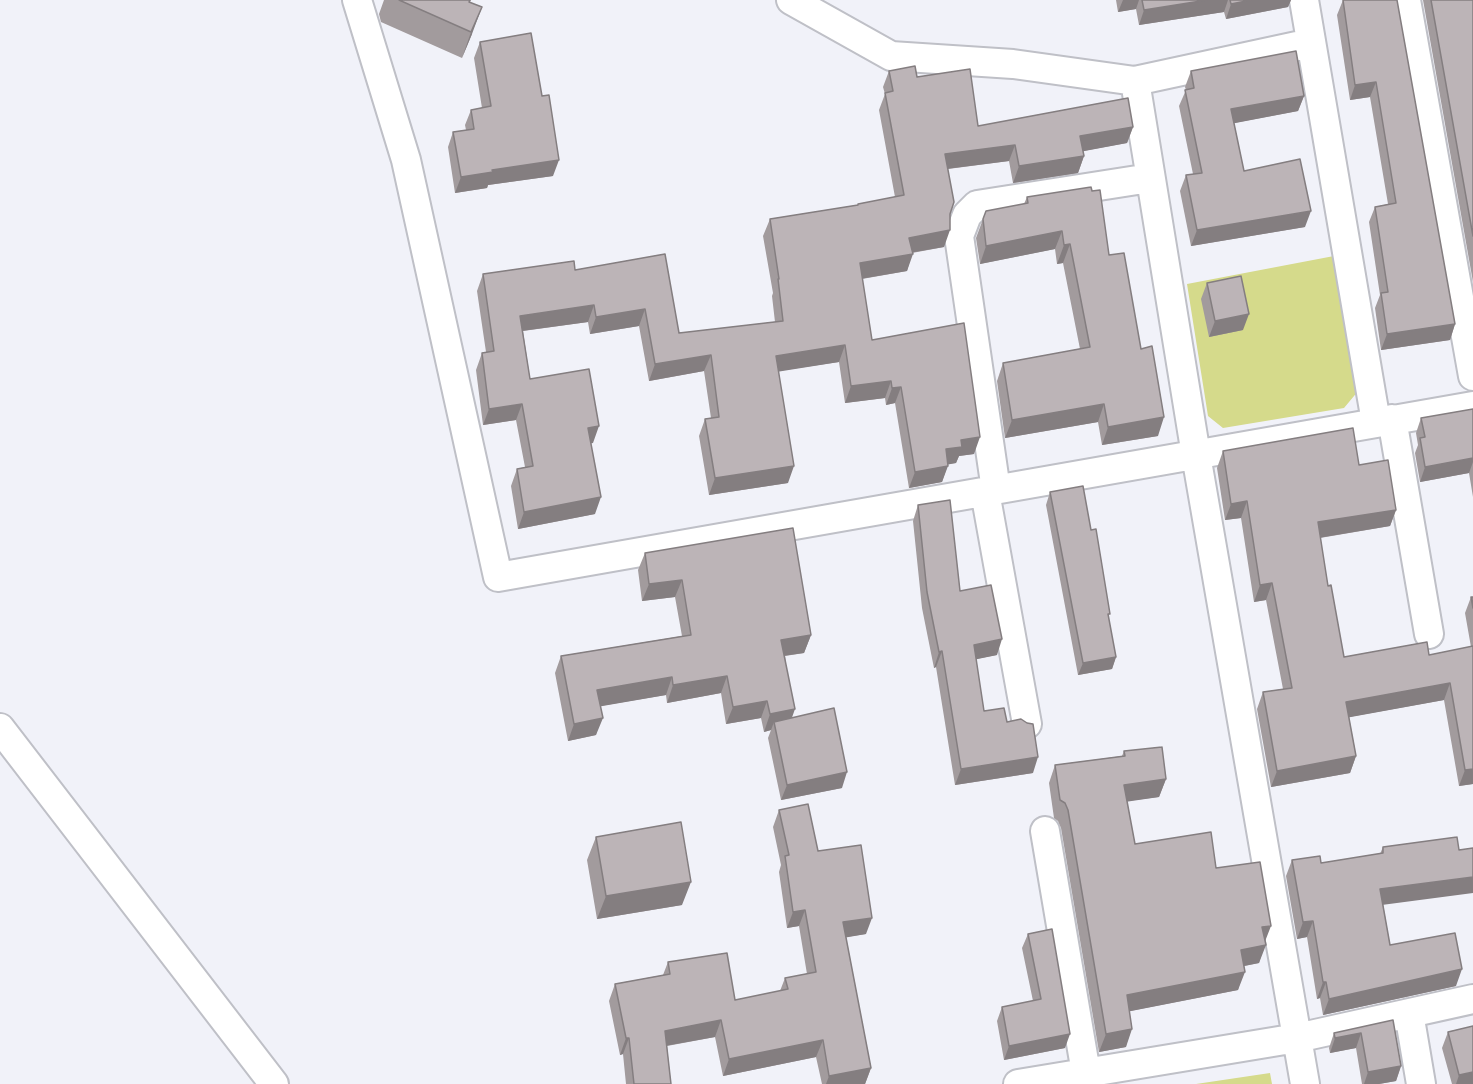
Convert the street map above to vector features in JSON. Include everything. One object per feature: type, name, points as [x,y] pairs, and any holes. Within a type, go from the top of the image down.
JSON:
[{"type":"street","points":[[357,0],[406,160],[498,577],[1473,406]]},
{"type":"street","points":[[791,0],[891,57],[1013,64],[1135,81],[1311,43]]},
{"type":"street","points":[[1304,0],[1384,421],[1429,634]]},
{"type":"street","points":[[1406,0],[1473,376]]},
{"type":"street","points":[[1135,81],[1196,455],[1305,1084]]},
{"type":"street","points":[[1027,724],[990,491],[959,236],[967,215],[977,205],[1150,178]]},
{"type":"street","points":[[0,728],[274,1084]]},
{"type":"street","points":[[1045,831],[1086,1073]]},
{"type":"street","points":[[1018,1084],[1297,1038],[1473,999]]},
{"type":"street","points":[[1409,1013],[1421,1084]]},
{"type":"green space","points":[[1334,256],[1359,390],[1344,408],[1223,428],[1208,416],[1187,284]]},
{"type":"green space","points":[[1270,1073],[1272,1084],[1196,1084]]},
{"type":"building","points":[[399,0],[470,0],[469,2],[482,7],[471,32]]},
{"type":"building","points":[[1142,0],[1207,0],[1144,10]]},
{"type":"building","points":[[1230,0],[1251,0],[1231,4]]},
{"type":"building","points":[[1343,0],[1397,0],[1455,324],[1387,334],[1381,293],[1388,292],[1375,207],[1396,203],[1376,82],[1355,85]]},
{"type":"building","points":[[1431,0],[1473,0],[1473,236]]},
{"type":"building","points":[[531,33],[542,96],[549,95],[559,160],[461,177],[453,132],[474,129],[471,110],[491,106],[480,42]]},
{"type":"building","points":[[1296,51],[1304,96],[1231,109],[1244,171],[1300,159],[1311,211],[1197,230],[1186,175],[1202,173],[1185,90],[1194,88],[1191,71]]},
{"type":"building","points":[[915,66],[917,77],[970,69],[978,126],[1128,98],[1133,127],[1080,136],[1084,156],[1019,166],[1015,145],[945,154],[954,202],[950,214],[950,230],[909,238],[913,254],[860,263],[872,340],[964,323],[980,437],[961,440],[962,447],[946,449],[948,466],[915,472],[901,387],[892,388],[891,381],[851,386],[845,345],[776,356],[794,466],[715,478],[705,419],[719,417],[711,355],[655,364],[645,309],[596,317],[594,305],[520,316],[530,379],[589,369],[599,426],[588,428],[601,497],[524,512],[517,469],[533,466],[522,404],[489,409],[482,353],[494,351],[483,274],[574,261],[575,270],[665,254],[679,333],[783,321],[770,219],[904,195],[885,93],[893,91],[889,71]]},
{"type":"building","points":[[1091,187],[1092,191],[1100,190],[1109,255],[1124,253],[1141,349],[1152,346],[1164,417],[1108,427],[1104,404],[1012,420],[1003,363],[1090,347],[1070,244],[1064,245],[1062,231],[986,246],[983,219],[986,211],[1028,203],[1027,197]]},
{"type":"building","points":[[1241,276],[1249,314],[1215,321],[1207,283]]},
{"type":"building","points":[[1473,409],[1473,458],[1425,467],[1420,438],[1425,437],[1421,418]]},
{"type":"building","points":[[1353,428],[1359,465],[1388,460],[1396,510],[1318,522],[1328,586],[1331,585],[1344,657],[1427,642],[1429,655],[1473,646],[1473,769],[1465,770],[1450,683],[1346,702],[1356,756],[1277,771],[1263,692],[1292,688],[1272,583],[1260,585],[1247,501],[1231,504],[1223,451]]},
{"type":"building","points":[[1083,486],[1091,530],[1096,529],[1116,657],[1083,663],[1050,492]]},
{"type":"building","points":[[950,500],[960,591],[991,585],[1002,639],[974,645],[984,711],[1004,708],[1007,722],[1021,719],[1033,724],[1038,757],[961,769],[942,651],[939,652],[927,592],[918,505]]},
{"type":"building","points":[[793,528],[811,635],[781,640],[795,709],[770,714],[767,701],[733,707],[727,676],[673,685],[672,677],[597,690],[603,718],[574,724],[561,656],[691,635],[682,580],[649,584],[645,553]]},
{"type":"building","points":[[834,708],[847,772],[787,785],[774,722]]},
{"type":"building","points":[[1162,747],[1166,779],[1124,785],[1135,844],[1211,832],[1216,868],[1260,862],[1271,926],[1262,927],[1266,945],[1241,950],[1245,972],[1127,995],[1132,1029],[1106,1034],[1068,810],[1065,803],[1060,800],[1055,765],[1125,756],[1124,751]]},
{"type":"building","points":[[808,804],[818,851],[861,845],[872,918],[843,922],[871,1068],[829,1076],[823,1040],[729,1059],[721,1020],[665,1031],[671,1084],[634,1084],[629,1038],[626,1038],[615,984],[670,974],[668,962],[727,953],[735,1000],[788,989],[785,978],[816,972],[805,910],[793,912],[785,856],[789,855],[779,810]]},
{"type":"building","points":[[681,822],[691,882],[606,896],[596,837]]},
{"type":"building","points":[[1457,837],[1459,850],[1473,848],[1473,877],[1380,889],[1390,945],[1455,933],[1462,969],[1329,999],[1326,982],[1323,982],[1313,921],[1303,922],[1292,860],[1320,856],[1321,863],[1383,853],[1383,847]]},
{"type":"building","points":[[1052,929],[1070,1034],[1009,1046],[1002,1007],[1041,999],[1028,934]]},
{"type":"building","points":[[1393,1020],[1401,1066],[1368,1072],[1361,1033],[1335,1038],[1334,1033]]},
{"type":"building","points":[[1473,1026],[1473,1072],[1459,1075],[1448,1032]]}]
